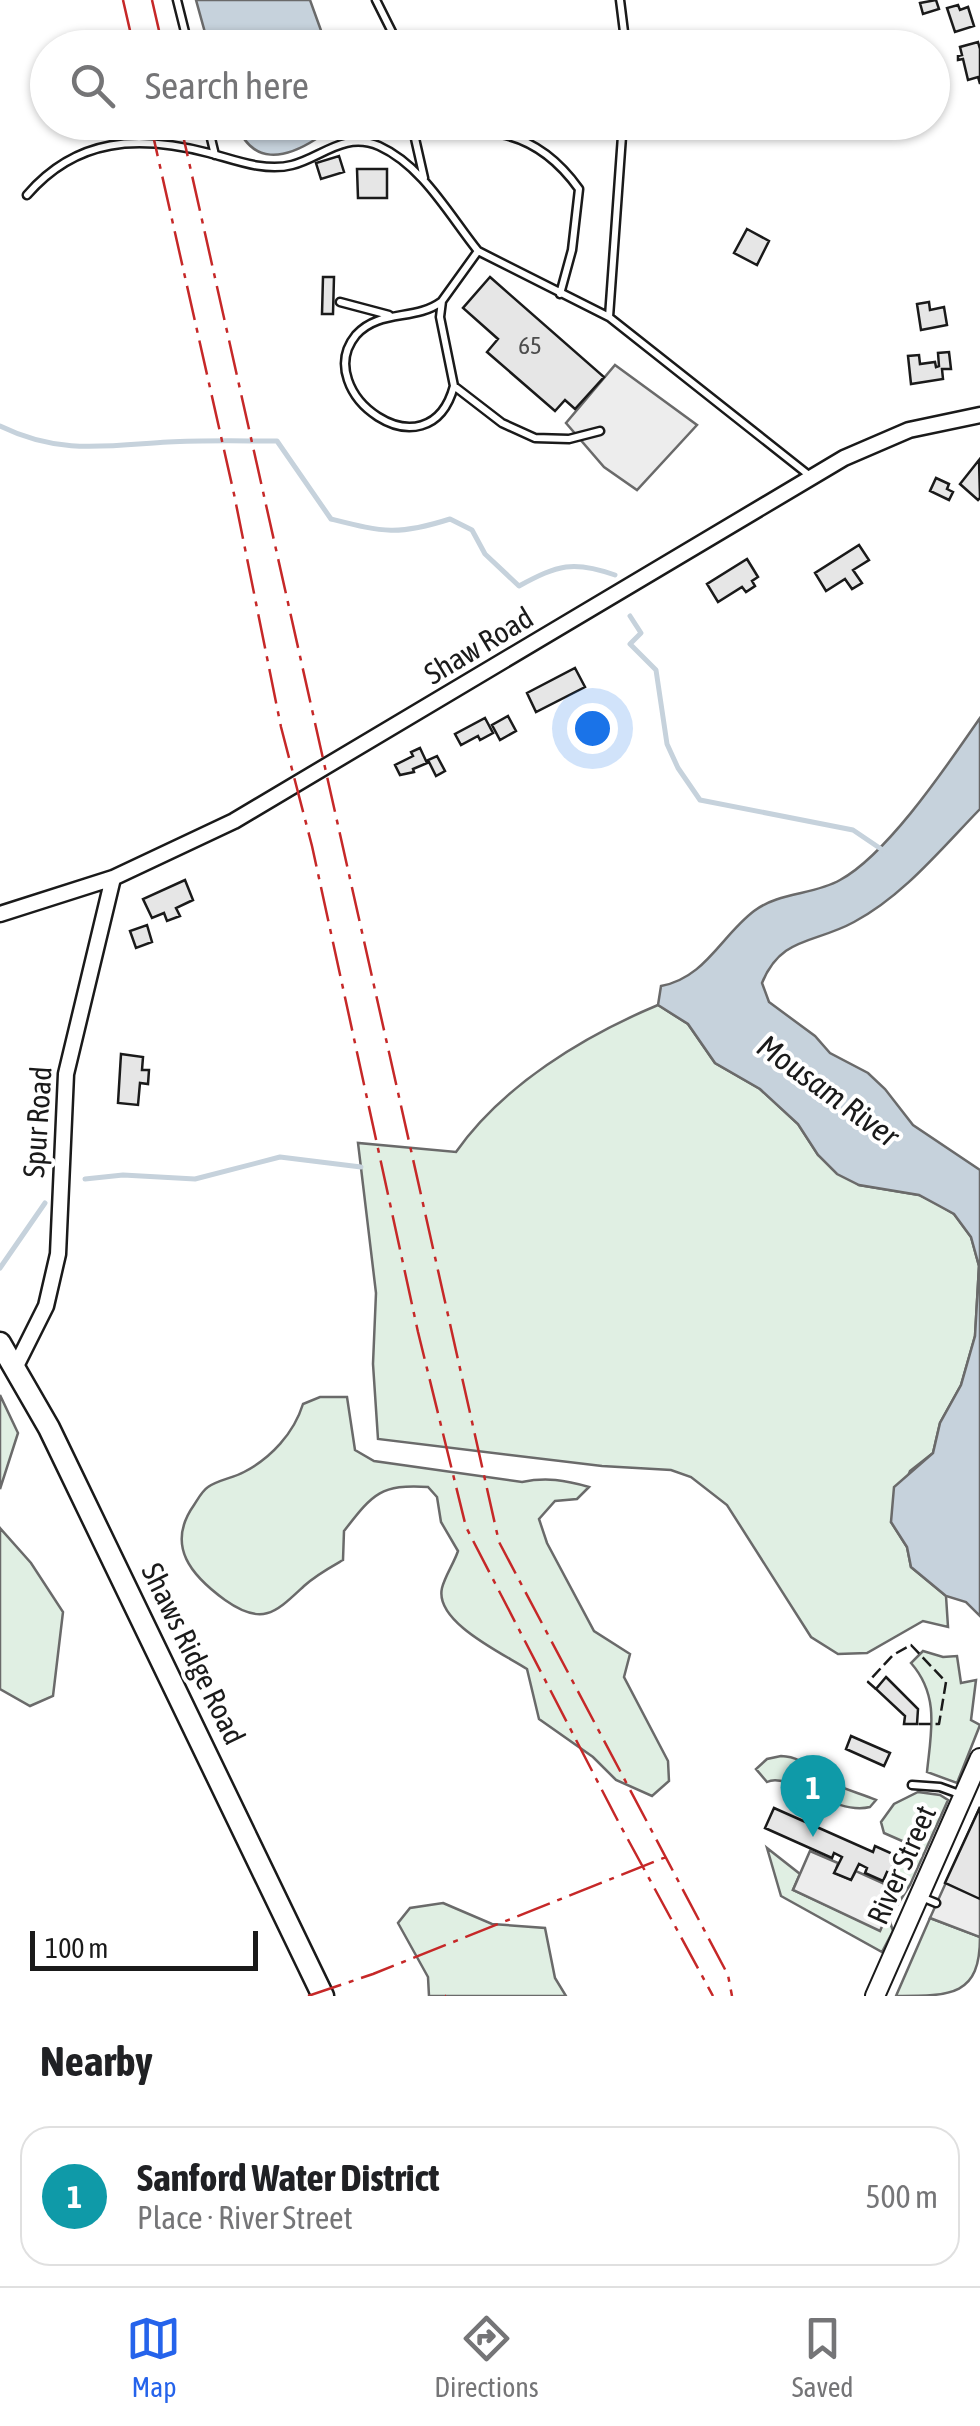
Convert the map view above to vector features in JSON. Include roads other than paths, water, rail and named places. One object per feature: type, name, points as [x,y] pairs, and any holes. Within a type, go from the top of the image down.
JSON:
[{"type":"main road","name":"Shaws Ridge Road","points":[[0,1343],[49,1428],[323,1996]]},
{"type":"street","name":"Shaw Road","points":[[0,914],[113,878],[234,822],[811,476],[910,430],[980,415]]},
{"type":"street","name":"Spur Road","points":[[16,1366],[46,1306],[58,1254],[66,1074],[113,878]]},
{"type":"street","name":"River Street","points":[[876,1996],[927,1899],[980,1758]]},
{"type":"lane","points":[[177,0],[184,30]]},
{"type":"lane","points":[[376,0],[391,30]]},
{"type":"lane","points":[[620,0],[624,30]]},
{"type":"lane","points":[[211,140],[215,155]]},
{"type":"lane","points":[[415,140],[424,179]]},
{"type":"lane","points":[[527,140],[563,167],[579,189],[572,250],[560,294]]},
{"type":"lane","points":[[609,317],[622,140]]},
{"type":"lane","points":[[27,195],[46,174],[77,154],[134,142],[245,164],[293,165],[345,143],[376,144],[424,179],[478,251],[609,317],[811,476]]},
{"type":"lane","points":[[340,302],[390,316],[417,314],[442,301],[478,251]]},
{"type":"lane","points":[[390,316],[357,334],[347,354],[350,385],[364,406],[386,423],[425,423],[441,415],[454,386],[442,334],[442,301]]},
{"type":"lane","points":[[454,386],[502,424],[536,438],[569,439],[600,431]]},
{"type":"lane","points":[[912,1786],[940,1787],[963,1795]]},
{"type":"water","points":[[196,0],[310,0],[321,30],[204,30]]},
{"type":"water","points":[[246,140],[314,140],[281,154],[270,155]]},
{"type":"water","name":"Mousam River","points":[[980,718],[980,809],[889,899],[854,922],[789,949],[770,968],[762,983],[769,1002],[815,1036],[830,1053],[868,1073],[913,1125],[980,1170],[980,1616],[966,1602],[946,1596],[911,1567],[907,1547],[891,1522],[894,1487],[933,1453],[940,1423],[961,1385],[975,1336],[979,1266],[971,1237],[954,1214],[919,1195],[859,1185],[837,1174],[818,1155],[798,1124],[760,1089],[715,1063],[688,1024],[658,1005],[661,986],[676,982],[701,965],[754,911],[774,900],[830,885],[878,850],[916,806]]},
{"type":"waterway","points":[[0,426],[62,445],[277,441],[331,519],[390,530],[450,519],[472,530],[485,554],[519,586],[566,567],[588,567],[615,575]]},
{"type":"waterway","points":[[630,616],[641,633],[630,644],[656,670],[667,744],[700,800],[853,830],[884,851]]},
{"type":"waterway","points":[[85,1179],[123,1175],[195,1179],[280,1157],[361,1167]]},
{"type":"waterway","points":[[0,1268],[45,1203]]},
{"type":"place","name":"Sanford Water District","points":[[813,1837]]}]
